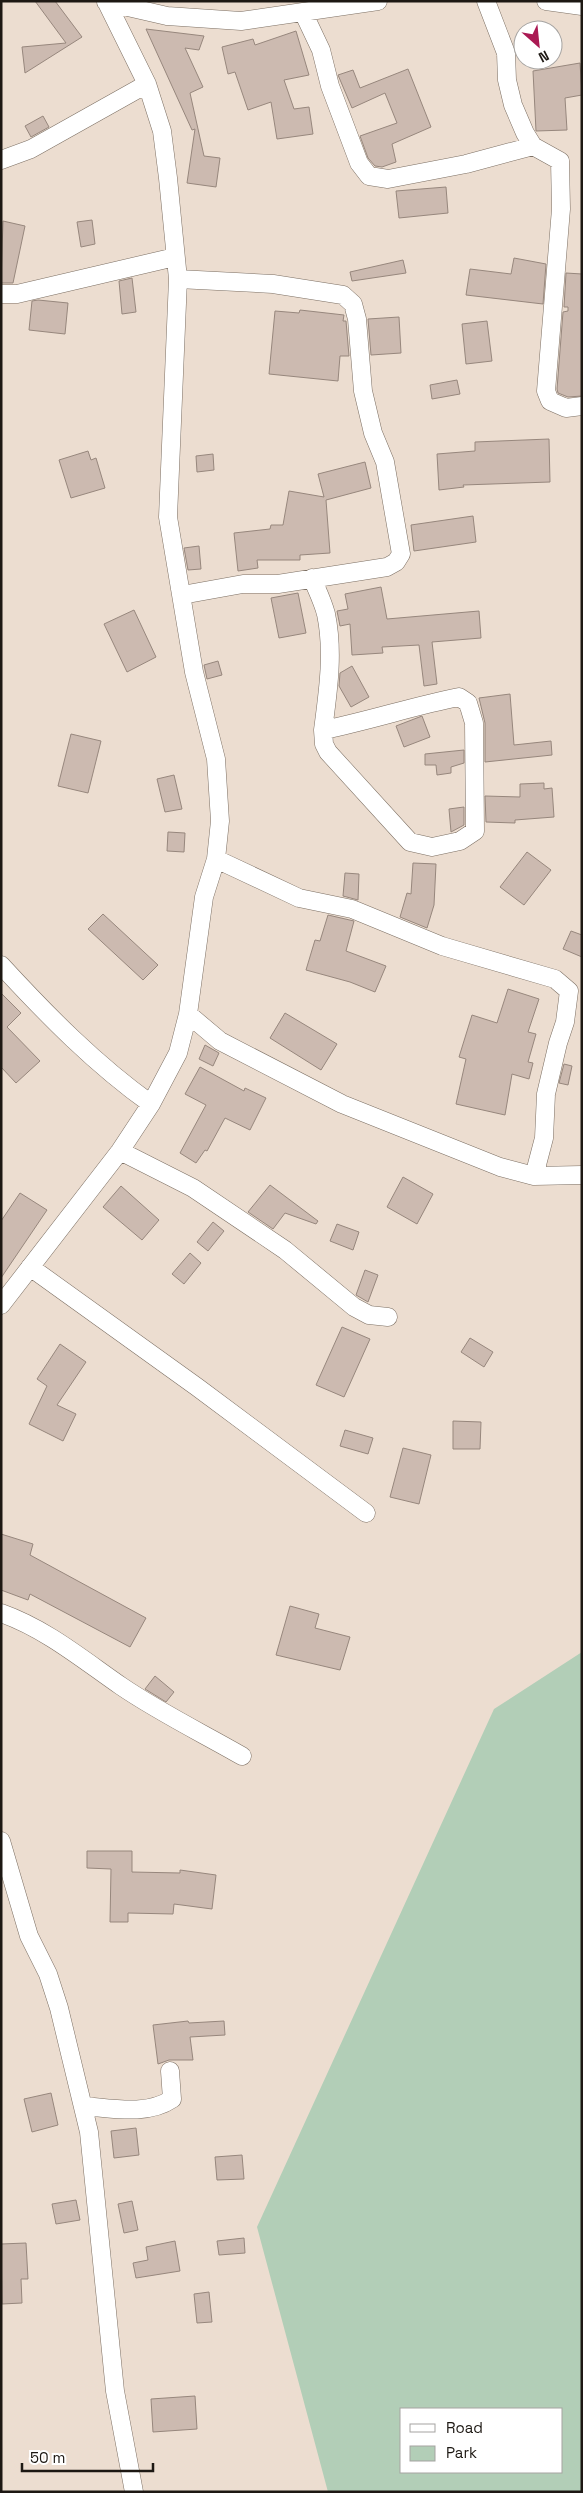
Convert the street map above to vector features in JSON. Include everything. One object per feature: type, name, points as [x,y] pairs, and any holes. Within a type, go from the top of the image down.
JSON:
[{"type":"street","points":[[106,2],[167,16],[241,21],[378,1]]},
{"type":"street","points":[[486,1],[506,53],[507,80],[513,105],[533,146],[560,161],[560,234],[546,391],[550,401],[566,408],[582,406]]},
{"type":"street","points":[[546,1],[582,6]]},
{"type":"street","points":[[1,1305],[120,1151],[151,1104],[178,1053],[188,1014],[204,897],[216,859],[220,807],[216,759],[194,672],[168,518],[178,279],[162,132],[146,84],[106,2]]},
{"type":"street","points":[[303,12],[321,50],[330,86],[359,163],[369,176],[388,179],[466,164],[533,146]]},
{"type":"street","points":[[1,160],[31,149],[146,84]]},
{"type":"street","points":[[1,294],[17,294],[175,256]]},
{"type":"street","points":[[178,279],[273,284],[343,294],[353,304],[357,319],[363,391],[373,432],[385,462],[401,554],[396,562],[387,567],[278,584],[243,584],[182,595]]},
{"type":"street","points":[[312,578],[326,614],[329,647],[328,693],[323,730],[324,744],[328,752],[410,842],[432,847],[460,841],[475,831],[474,723],[468,703],[459,697],[428,703],[366,722],[323,730]]},
{"type":"street","points":[[216,859],[299,898],[352,909],[442,946],[555,978],[569,991],[565,1022],[546,1094],[544,1138],[534,1176]]},
{"type":"street","points":[[1,965],[40,1008],[113,1077],[151,1104]]},
{"type":"street","points":[[188,1014],[220,1041],[342,1104],[500,1167],[534,1176],[582,1175]]},
{"type":"street","points":[[120,1151],[194,1188],[285,1250],[354,1307],[369,1315],[388,1317]]},
{"type":"street","points":[[30,1267],[197,1386],[366,1513]]},
{"type":"street","points":[[1,1613],[19,1619],[62,1644],[122,1686],[242,1756]]},
{"type":"street","points":[[1,1841],[29,1936],[48,1974],[59,2008],[89,2132],[115,2391],[134,2492]]},
{"type":"street","points":[[83,2106],[132,2109],[161,2106],[172,2099],[170,2071]]},
{"type":"green space","points":[[582,1652],[582,2492],[328,2492],[257,2227],[494,1709]]},
{"type":"building","points":[[35,1],[55,1],[82,37],[25,73],[22,47],[66,43]]},
{"type":"building","points":[[146,29],[204,36],[199,50],[185,48],[203,87],[190,93],[204,156],[220,158],[216,187],[187,183],[195,129],[192,130]]},
{"type":"building","points":[[296,31],[309,75],[284,80],[294,109],[309,107],[313,134],[277,139],[271,102],[248,110],[235,72],[228,74],[222,47],[253,39],[255,45]]},
{"type":"building","points":[[580,63],[582,95],[565,98],[567,130],[536,131],[533,71],[563,70],[563,66]]},
{"type":"building","points":[[408,69],[431,127],[392,144],[396,162],[382,167],[375,166],[368,158],[360,136],[397,123],[385,93],[352,108],[338,75],[353,70],[360,88]]},
{"type":"building","points":[[43,116],[49,127],[31,137],[25,126]]},
{"type":"building","points":[[446,187],[448,213],[399,218],[396,191]]},
{"type":"building","points":[[92,220],[95,244],[81,247],[77,222]]},
{"type":"building","points":[[3,221],[25,226],[13,283],[1,283]]},
{"type":"building","points":[[514,258],[546,264],[543,304],[466,295],[470,269],[511,274]]},
{"type":"building","points":[[403,260],[406,273],[352,281],[350,272]]},
{"type":"building","points":[[566,273],[582,274],[582,396],[568,397],[558,393],[557,389],[563,312],[568,311],[568,307],[564,307]]},
{"type":"building","points":[[132,278],[136,312],[122,314],[119,281]]},
{"type":"building","points":[[32,301],[68,303],[65,334],[29,330]]},
{"type":"building","points":[[300,310],[344,315],[343,321],[346,321],[349,356],[340,356],[338,381],[269,374],[275,311],[299,313]]},
{"type":"building","points":[[399,317],[401,353],[371,355],[368,319]]},
{"type":"building","points":[[487,321],[492,361],[466,364],[462,324]]},
{"type":"building","points":[[457,380],[460,394],[432,399],[430,385]]},
{"type":"building","points":[[549,439],[550,482],[463,485],[464,487],[439,490],[437,454],[475,451],[475,442]]},
{"type":"building","points":[[88,451],[91,460],[96,458],[105,488],[71,498],[59,460]]},
{"type":"building","points":[[213,454],[214,470],[197,472],[196,456]]},
{"type":"building","points":[[365,462],[371,488],[326,500],[330,553],[300,555],[300,560],[257,560],[258,568],[238,571],[234,533],[270,529],[271,525],[283,525],[289,491],[324,497],[318,474]]},
{"type":"building","points":[[473,516],[476,542],[414,551],[411,525]]},
{"type":"building","points":[[199,546],[201,569],[188,570],[184,548]]},
{"type":"building","points":[[381,587],[387,619],[479,611],[481,638],[432,642],[437,684],[424,686],[419,645],[382,647],[383,653],[352,655],[350,624],[340,626],[337,611],[348,609],[345,594]]},
{"type":"building","points":[[298,593],[306,633],[279,638],[271,598]]},
{"type":"building","points":[[134,610],[156,657],[127,672],[104,624]]},
{"type":"building","points":[[218,661],[222,675],[207,679],[204,665]]},
{"type":"building","points":[[352,666],[369,697],[351,707],[339,686],[340,673]]},
{"type":"building","points":[[510,694],[514,745],[551,741],[552,755],[485,762],[485,723],[479,698]]},
{"type":"building","points":[[422,716],[430,737],[404,747],[396,726]]},
{"type":"building","points":[[71,734],[101,741],[88,793],[58,786]]},
{"type":"building","points":[[464,750],[464,763],[451,767],[451,773],[437,775],[436,765],[425,765],[425,754]]},
{"type":"building","points":[[174,775],[182,809],[165,812],[157,779]]},
{"type":"building","points":[[544,783],[544,789],[552,788],[554,817],[515,820],[515,823],[486,822],[485,796],[520,797],[520,784]]},
{"type":"building","points":[[464,807],[464,825],[451,832],[449,809]]},
{"type":"building","points":[[168,832],[185,833],[184,852],[167,851]]},
{"type":"building","points":[[527,852],[551,870],[524,905],[500,887]]},
{"type":"building","points":[[413,863],[436,864],[434,905],[427,928],[400,917],[407,893],[411,894]]},
{"type":"building","points":[[345,873],[359,874],[358,900],[343,896]]},
{"type":"building","points":[[103,914],[158,965],[143,980],[88,929]]},
{"type":"building","points":[[328,915],[354,921],[346,951],[386,966],[375,992],[350,982],[306,970],[315,940],[320,941]]},
{"type":"building","points":[[571,931],[582,935],[582,957],[563,949]]},
{"type":"building","points":[[508,989],[539,999],[528,1032],[536,1034],[528,1062],[533,1063],[529,1079],[512,1074],[505,1115],[456,1104],[466,1059],[459,1057],[472,1015],[497,1023]]},
{"type":"building","points":[[1,993],[21,1013],[7,1027],[40,1061],[16,1083],[1,1067]]},
{"type":"building","points":[[285,1013],[337,1044],[321,1070],[270,1038]]},
{"type":"building","points":[[205,1045],[219,1053],[213,1066],[199,1059]]},
{"type":"building","points":[[564,1064],[572,1066],[568,1085],[559,1083]]},
{"type":"building","points":[[200,1067],[244,1091],[245,1088],[266,1098],[250,1130],[225,1118],[207,1151],[205,1150],[196,1163],[180,1153],[206,1105],[185,1094]]},
{"type":"building","points":[[403,1177],[433,1194],[417,1224],[387,1207]]},
{"type":"building","points":[[270,1185],[318,1221],[316,1224],[285,1213],[273,1229],[248,1212]]},
{"type":"building","points":[[121,1186],[159,1220],[142,1240],[103,1207]]},
{"type":"building","points":[[20,1193],[47,1210],[1,1278],[1,1221]]},
{"type":"building","points":[[213,1222],[224,1231],[208,1251],[197,1242]]},
{"type":"building","points":[[337,1224],[359,1232],[353,1250],[330,1241]]},
{"type":"building","points":[[190,1253],[201,1263],[184,1284],[172,1274]]},
{"type":"building","points":[[365,1270],[378,1275],[368,1302],[356,1295]]},
{"type":"building","points":[[342,1327],[370,1339],[344,1397],[316,1385]]},
{"type":"building","points":[[470,1338],[493,1352],[484,1367],[461,1352]]},
{"type":"building","points":[[60,1344],[86,1362],[57,1405],[76,1414],[63,1441],[29,1424],[47,1386],[37,1379]]},
{"type":"building","points":[[453,1421],[481,1422],[480,1449],[453,1449]]},
{"type":"building","points":[[345,1430],[373,1438],[368,1454],[340,1446]]},
{"type":"building","points":[[403,1448],[431,1455],[419,1504],[390,1497]]},
{"type":"building","points":[[1,1534],[33,1544],[30,1555],[146,1618],[130,1647],[30,1594],[28,1600],[1,1590]]},
{"type":"building","points":[[290,1606],[319,1614],[315,1628],[350,1637],[340,1670],[276,1655]]},
{"type":"building","points":[[155,1676],[174,1692],[166,1702],[145,1689]]},
{"type":"building","points":[[87,1851],[132,1851],[132,1872],[180,1873],[180,1870],[216,1875],[212,1909],[174,1904],[173,1914],[128,1913],[128,1922],[110,1922],[111,1869],[87,1868]]},
{"type":"building","points":[[188,2021],[189,2023],[224,2021],[225,2035],[190,2037],[193,2060],[169,2060],[158,2064],[153,2025]]},
{"type":"building","points":[[51,2093],[58,2125],[32,2132],[24,2099]]},
{"type":"building","points":[[136,2128],[139,2155],[114,2158],[111,2131]]},
{"type":"building","points":[[242,2155],[244,2179],[217,2180],[215,2157]]},
{"type":"building","points":[[76,2200],[80,2220],[56,2224],[52,2204]]},
{"type":"building","points":[[132,2201],[138,2230],[124,2233],[118,2204]]},
{"type":"building","points":[[244,2238],[245,2253],[219,2255],[217,2241]]},
{"type":"building","points":[[175,2241],[180,2271],[136,2278],[133,2263],[148,2260],[146,2247]]},
{"type":"building","points":[[26,2243],[28,2279],[21,2279],[22,2303],[2,2304],[1,2244]]},
{"type":"building","points":[[209,2292],[212,2322],[197,2323],[194,2294]]},
{"type":"building","points":[[195,2396],[197,2429],[153,2432],[151,2399]]}]
